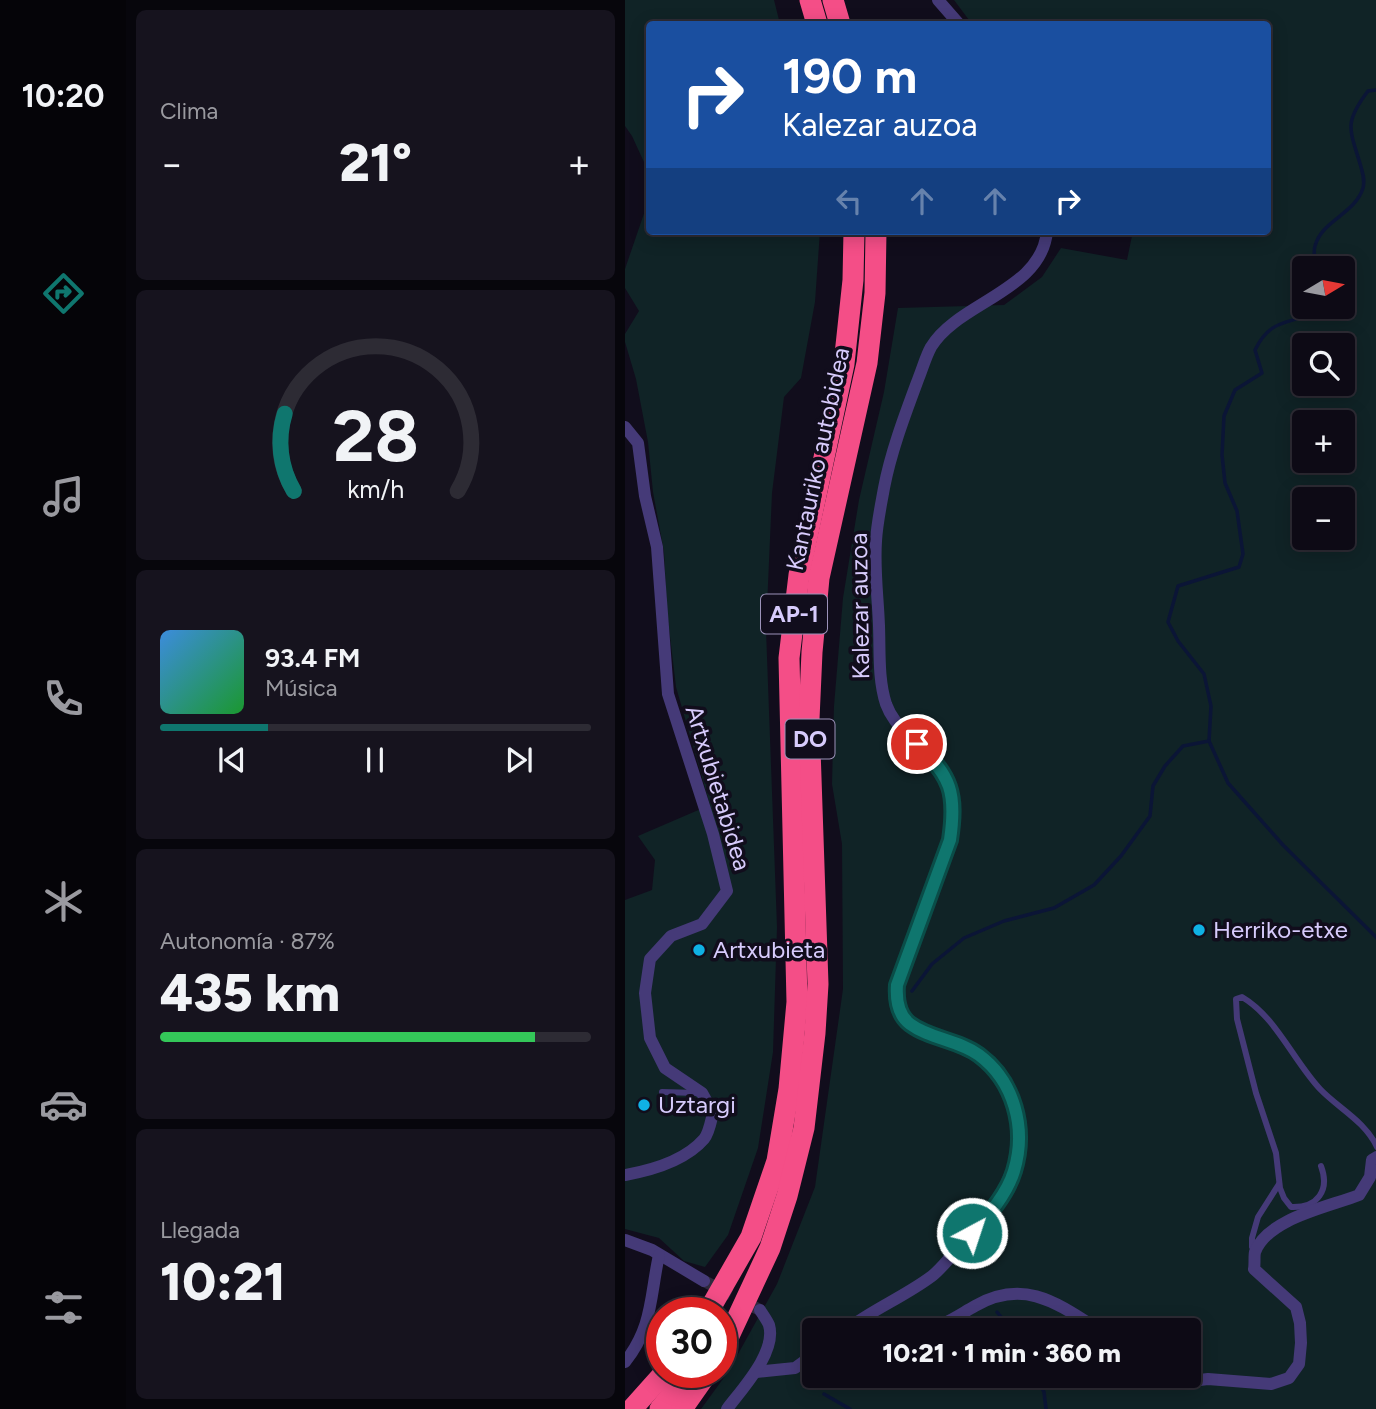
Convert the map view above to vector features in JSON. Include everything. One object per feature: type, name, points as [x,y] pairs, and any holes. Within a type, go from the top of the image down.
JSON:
[{"type":"highway","points":[[810,0],[816,21]]},
{"type":"highway","points":[[833,0],[839,21]]},
{"type":"highway","name":"Kantauriko autobidea","points":[[716,1297],[750,1237],[777,1161],[789,1088],[797,1002],[789,658],[799,575],[844,364],[853,280],[854,235]]},
{"type":"highway","name":"Kantauriko autobidea","points":[[737,1319],[770,1248],[787,1196],[804,1128],[816,1033],[818,984],[809,719],[812,652],[819,578],[867,363],[875,293],[876,235]]},
{"type":"highway","points":[[737,1302],[770,1248]]},
{"type":"highway","points":[[632,1409],[651,1388]]},
{"type":"highway","points":[[660,1409],[677,1388]]},
{"type":"highway","points":[[682,1409],[697,1388]]},
{"type":"street","points":[[938,0],[956,21]]},
{"type":"street","name":"Kalezar auzoa","points":[[861,1318],[932,1276],[983,1222],[1000,1199],[1014,1171],[1019,1141],[1017,1114],[1009,1091],[996,1069],[976,1053],[909,1023],[896,1003],[897,985],[950,840],[954,816],[950,785],[935,761],[899,727],[887,707],[880,679],[876,541],[885,485],[911,400],[931,348],[946,328],[1004,292],[1030,269],[1047,235]]},
{"type":"street","name":"Artxubietabidea","points":[[625,427],[638,443],[645,496],[657,547],[668,694],[713,834],[727,891],[702,924],[671,936],[650,959],[645,993],[650,1038],[665,1068],[703,1093]]},
{"type":"street","points":[[625,1175],[649,1171],[679,1159],[705,1138],[713,1113],[703,1093]]},
{"type":"street","points":[[1201,1379],[1271,1384],[1289,1378],[1299,1364],[1301,1323],[1296,1307],[1254,1269],[1255,1252],[1269,1234],[1288,1221],[1359,1195],[1370,1177],[1372,1160],[1376,1157]]},
{"type":"street","points":[[625,1240],[659,1255],[704,1281]]},
{"type":"street","points":[[625,1362],[635,1349],[649,1320],[659,1255]]},
{"type":"street","points":[[952,1318],[977,1304],[1006,1293],[1038,1295],[1080,1318]]},
{"type":"street","points":[[727,1409],[756,1372],[767,1349],[770,1327],[760,1310]]},
{"type":"street","points":[[795,1368],[802,1363]]},
{"type":"street","points":[[756,1372],[802,1368]]},
{"type":"lane","points":[[1321,1166],[1326,1184],[1321,1194],[1302,1207],[1291,1207],[1279,1184],[1276,1153],[1259,1103],[1240,1031],[1236,999],[1242,997],[1257,1007],[1310,1078],[1371,1134],[1376,1147]]},
{"type":"lane","points":[[662,1092],[703,1093]]},
{"type":"lane","points":[[1255,1252],[1251,1247],[1254,1227],[1279,1184]]},
{"type":"green space","points":[[625,0],[774,0],[779,21],[646,21],[646,166],[625,126]]},
{"type":"green space","points":[[954,0],[1376,0],[1376,1409],[701,1409],[716,1388],[737,1388],[737,1356],[777,1284],[815,1187],[843,989],[842,844],[832,784],[834,706],[843,598],[859,500],[884,392],[898,308],[1004,305],[1042,277],[1061,248],[1127,260],[1132,235],[1271,235],[1271,21],[970,21]]},
{"type":"green space","points":[[646,208],[646,235],[820,235],[815,302],[801,378],[784,397],[772,493],[766,630],[777,927],[773,1052],[758,1148],[728,1235],[705,1267],[684,1261],[659,1238],[625,1229],[625,900],[652,890],[655,860],[638,836],[710,805],[676,687],[667,611],[664,552],[653,492],[648,442],[636,379],[625,342],[625,334],[639,311],[625,288],[625,269]]},
{"type":"waterway","points":[[1315,256],[1319,237],[1353,204],[1363,188],[1363,175],[1351,127],[1360,102],[1368,91],[1377,90]]},
{"type":"waterway","points":[[1296,319],[1278,325],[1262,338],[1255,350],[1262,373],[1235,390],[1224,416],[1222,455],[1225,483],[1237,511],[1243,554],[1239,567],[1178,586],[1168,622],[1178,641],[1204,674],[1211,706],[1209,741],[1228,783],[1283,845],[1377,938]]},
{"type":"waterway","points":[[912,991],[932,964],[964,938],[1004,921],[1054,908],[1094,885],[1121,856],[1150,816],[1153,786],[1165,766],[1183,746],[1209,741]]},
{"type":"waterway","points":[[997,1312],[1002,1318]]},
{"type":"waterway","points":[[1042,1388],[1046,1409]]},
{"type":"waterway","points":[[824,1394],[850,1409]]},
{"type":"tunnel","points":[[704,1281],[760,1310]]},
{"type":"place","name":"Herriko-etxe","points":[[1199,930]]},
{"type":"place","name":"Artxubieta","points":[[699,950]]},
{"type":"place","name":"Uztargi","points":[[644,1105]]},
{"type":"route","points":[[917,744],[935,761],[950,785],[954,816],[950,840],[897,985],[896,1003],[909,1023],[976,1053],[996,1069],[1009,1091],[1017,1114],[1019,1141],[1014,1171],[1000,1199],[972,1233]]}]
